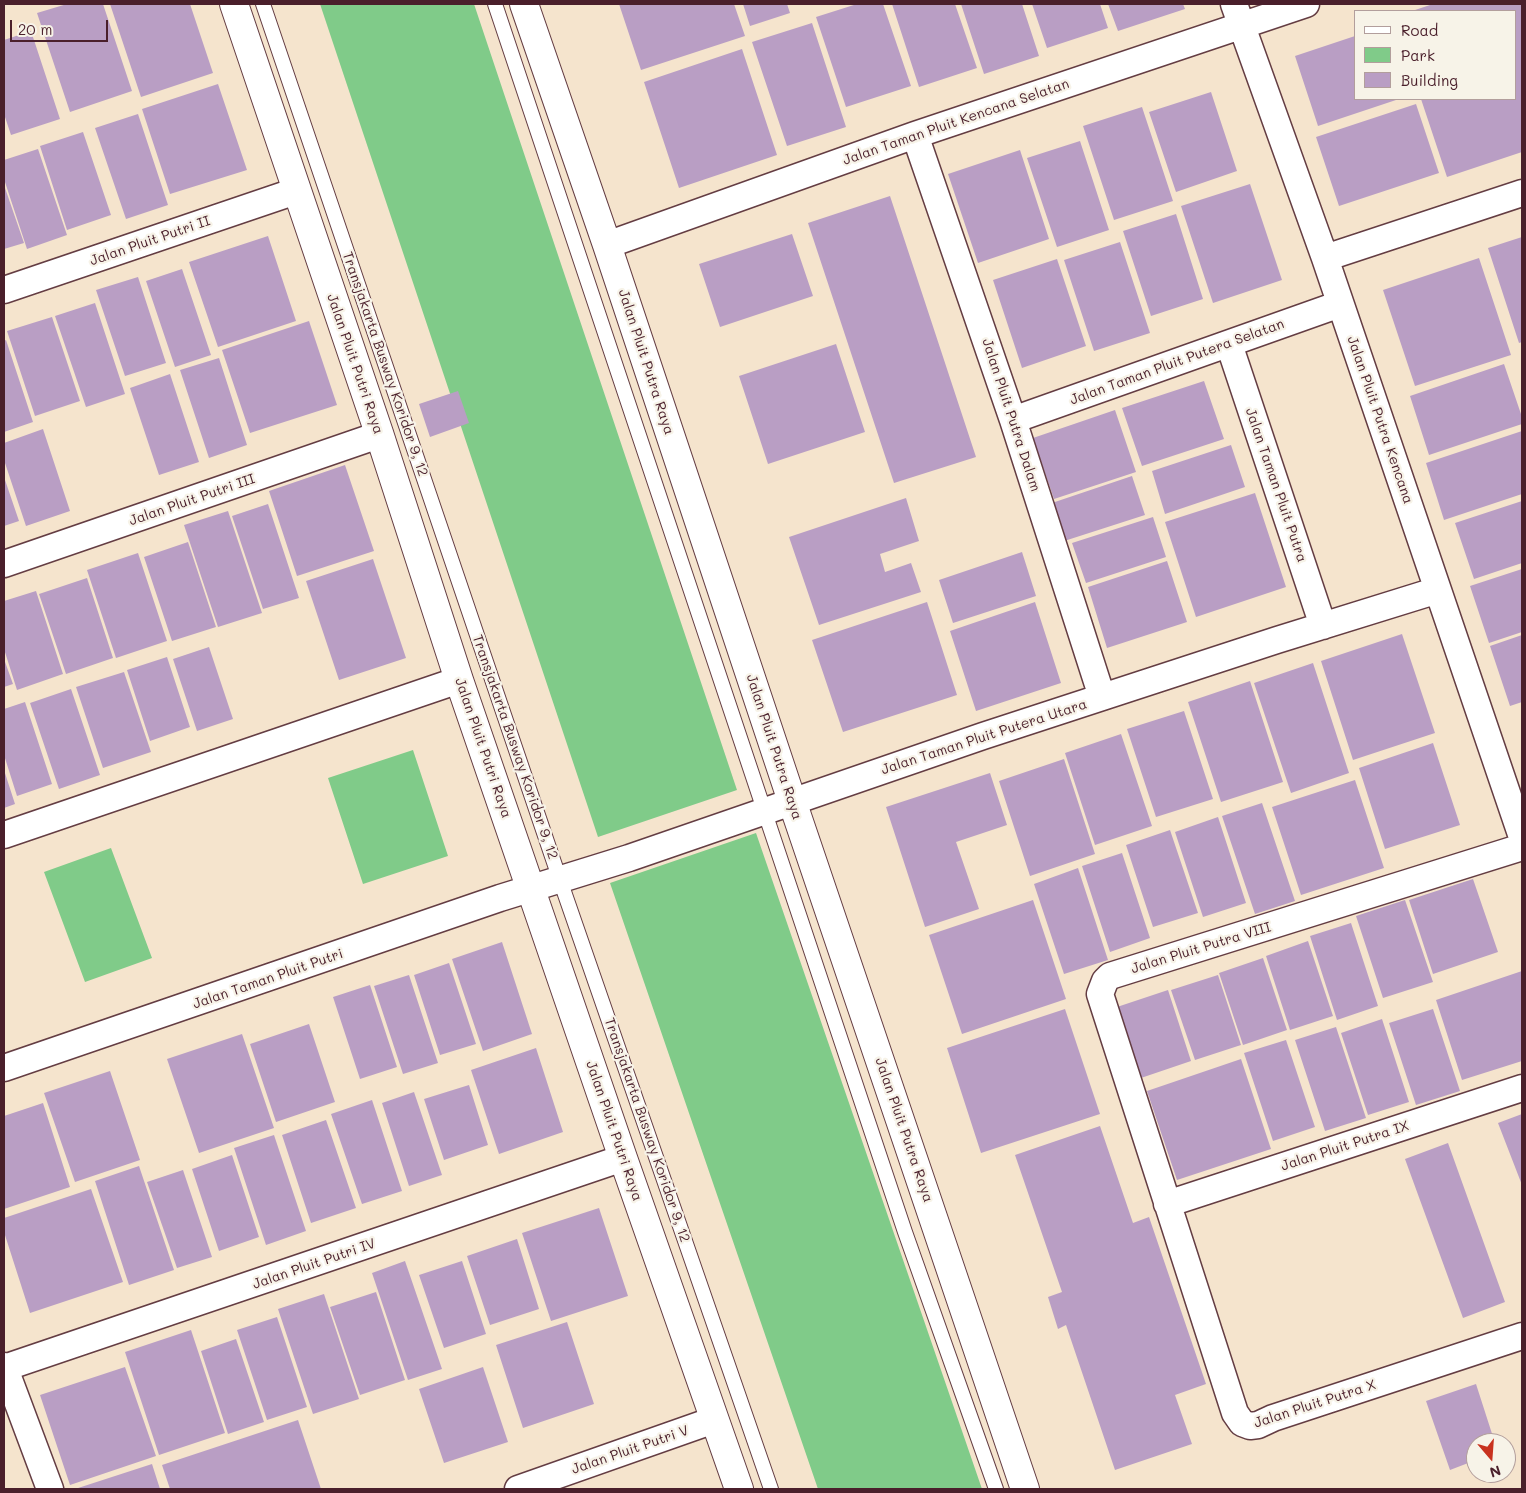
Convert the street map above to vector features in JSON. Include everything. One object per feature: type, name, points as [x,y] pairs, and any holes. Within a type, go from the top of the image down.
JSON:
[{"type":"street","name":"Jalan Pluit Putri Raya","points":[[234,4],[379,433],[459,680],[739,1489]]},
{"type":"street","name":"Jalan Pluit Putra Raya","points":[[524,4],[607,245],[792,802],[1025,1489]]},
{"type":"street","name":"Jalan Taman Pluit Kencana Selatan","points":[[607,245],[915,135],[1237,15],[1306,4]]},
{"type":"street","name":"Jalan Pluit Putra Kencana","points":[[1237,15],[1325,258],[1522,837]]},
{"type":"street","name":"Jalan Pluit Putra Dalam","points":[[915,135],[1013,420],[1102,697]]},
{"type":"street","name":"Jalan Pluit Putri II","points":[[4,290],[296,191]]},
{"type":"street","points":[[1325,258],[1522,193]]},
{"type":"street","name":"Jalan Taman Pluit Putera Selatan","points":[[1013,420],[1340,304]]},
{"type":"street","name":"Jalan Taman Pluit Putra","points":[[1229,344],[1323,626]]},
{"type":"street","name":"Jalan Pluit Putri III","points":[[4,564],[358,442],[379,433]]},
{"type":"street","name":"Jalan Taman Pluit Putera Utara","points":[[532,888],[629,858],[983,736],[1438,590]]},
{"type":"street","points":[[4,835],[459,680]]},
{"type":"street","name":"Jalan Pluit Putra VIII","points":[[1167,1204],[1100,994],[1104,981],[1110,976],[1522,847]]},
{"type":"street","name":"Jalan Taman Pluit Putri","points":[[4,1068],[532,888]]},
{"type":"street","name":"Jalan Pluit Putra IX","points":[[1167,1204],[1522,1088]]},
{"type":"street","name":"Jalan Pluit Putri IV","points":[[4,1367],[623,1158]]},
{"type":"street","name":"Jalan Pluit Putra X","points":[[1167,1204],[1235,1413],[1238,1419],[1250,1426],[1258,1425],[1522,1336]]},
{"type":"street","points":[[4,1367],[50,1489]]},
{"type":"street","name":"Jalan Pluit Putri V","points":[[518,1489],[714,1420]]},
{"type":"lane","name":"Transjakarta Busway Koridor 9, 12","points":[[263,4],[560,880],[771,1489]]},
{"type":"lane","points":[[494,4],[906,1232],[996,1489]]},
{"type":"green space","points":[[320,4],[474,4],[737,790],[598,837]]},
{"type":"green space","points":[[413,750],[448,856],[363,884],[328,778]]},
{"type":"green space","points":[[756,833],[982,1489],[818,1489],[610,883]]},
{"type":"green space","points":[[111,848],[152,958],[85,982],[44,872]]},
{"type":"building","points":[[67,4],[103,4],[132,91],[70,112],[37,13]]},
{"type":"building","points":[[110,4],[190,4],[213,73],[141,97]]},
{"type":"building","points":[[619,4],[734,4],[745,36],[641,70]]},
{"type":"building","points":[[743,4],[787,4],[790,13],[750,26]]},
{"type":"building","points":[[857,4],[883,4],[911,86],[846,107],[816,17]]},
{"type":"building","points":[[892,4],[955,4],[977,68],[919,87]]},
{"type":"building","points":[[961,4],[1022,4],[1039,56],[984,74]]},
{"type":"building","points":[[1032,4],[1100,4],[1108,28],[1047,48]]},
{"type":"building","points":[[1108,4],[1183,4],[1185,9],[1118,31]]},
{"type":"building","points":[[1433,4],[1522,4],[1522,152],[1447,177],[1421,100],[1516,100],[1516,10],[1415,10]]},
{"type":"building","points":[[812,23],[846,127],[787,146],[752,42]]},
{"type":"building","points":[[31,31],[60,119],[11,135],[4,114],[4,40]]},
{"type":"building","points":[[1354,36],[1354,100],[1396,100],[1318,126],[1295,56]]},
{"type":"building","points":[[742,49],[777,155],[679,188],[644,82]]},
{"type":"building","points":[[218,84],[247,170],[170,194],[142,109]]},
{"type":"building","points":[[1211,92],[1237,171],[1176,192],[1149,112]]},
{"type":"building","points":[[1416,104],[1439,173],[1339,206],[1316,137]]},
{"type":"building","points":[[1142,107],[1173,201],[1114,220],[1083,126]]},
{"type":"building","points":[[138,114],[168,205],[126,219],[95,128]]},
{"type":"building","points":[[83,132],[111,215],[67,230],[40,146]]},
{"type":"building","points":[[1080,141],[1109,230],[1057,247],[1027,158]]},
{"type":"building","points":[[38,149],[67,235],[27,249],[4,179],[4,160]]},
{"type":"building","points":[[1020,150],[1049,239],[978,263],[948,174]]},
{"type":"building","points":[[1250,184],[1282,280],[1213,303],[1181,206]]},
{"type":"building","points":[[4,185],[24,243],[4,249]]},
{"type":"building","points":[[890,196],[976,457],[894,483],[808,223]]},
{"type":"building","points":[[1176,214],[1203,299],[1151,316],[1123,231]]},
{"type":"building","points":[[792,234],[813,296],[720,327],[699,264]]},
{"type":"building","points":[[268,236],[296,321],[218,347],[189,262]]},
{"type":"building","points":[[1522,237],[1522,342],[1519,343],[1488,248]]},
{"type":"building","points":[[1120,242],[1150,333],[1094,351],[1064,260]]},
{"type":"building","points":[[1479,258],[1511,355],[1415,386],[1383,290]]},
{"type":"building","points":[[1057,259],[1086,346],[1022,368],[993,280]]},
{"type":"building","points":[[182,269],[211,355],[175,367],[146,281]]},
{"type":"building","points":[[138,277],[166,363],[125,376],[96,290]]},
{"type":"building","points":[[95,303],[125,394],[86,407],[55,316]]},
{"type":"building","points":[[52,317],[80,401],[35,416],[7,331]]},
{"type":"building","points":[[309,321],[337,405],[250,433],[222,350]]},
{"type":"building","points":[[6,340],[33,422],[4,432],[4,341]]},
{"type":"building","points":[[836,344],[865,432],[768,464],[739,376]]},
{"type":"building","points":[[219,358],[247,445],[209,458],[180,370]]},
{"type":"building","points":[[1504,364],[1522,417],[1522,424],[1429,455],[1410,396]]},
{"type":"building","points":[[170,374],[199,462],[159,475],[130,388]]},
{"type":"building","points":[[1204,381],[1224,439],[1142,466],[1122,408]]},
{"type":"building","points":[[458,391],[469,423],[430,437],[419,404]]},
{"type":"building","points":[[1115,410],[1136,472],[1054,499],[1033,438]]},
{"type":"building","points":[[43,429],[70,511],[26,526],[4,460],[4,443]]},
{"type":"building","points":[[1522,431],[1522,494],[1444,520],[1426,463]]},
{"type":"building","points":[[1231,445],[1245,487],[1165,514],[1152,471]]},
{"type":"building","points":[[345,465],[374,551],[297,576],[269,491]]},
{"type":"building","points":[[1132,476],[1145,515],[1058,543],[1046,505]]},
{"type":"building","points":[[4,477],[19,521],[4,526]]},
{"type":"building","points":[[1255,493],[1286,587],[1196,617],[1165,522]]},
{"type":"building","points":[[906,498],[919,541],[880,554],[885,572],[911,563],[921,592],[819,625],[789,537]]},
{"type":"building","points":[[1522,501],[1522,563],[1474,579],[1455,523]]},
{"type":"building","points":[[268,504],[299,598],[263,609],[232,516]]},
{"type":"building","points":[[228,511],[262,613],[218,627],[184,525]]},
{"type":"building","points":[[1153,517],[1166,557],[1086,583],[1072,543]]},
{"type":"building","points":[[188,542],[216,627],[172,641],[144,557]]},
{"type":"building","points":[[1022,552],[1036,596],[953,623],[939,580]]},
{"type":"building","points":[[138,553],[167,641],[116,658],[87,570]]},
{"type":"building","points":[[373,559],[406,658],[339,680],[306,581]]},
{"type":"building","points":[[1167,561],[1187,622],[1107,648],[1088,587]]},
{"type":"building","points":[[1522,569],[1522,632],[1489,643],[1470,586]]},
{"type":"building","points":[[87,578],[113,658],[66,674],[39,594]]},
{"type":"building","points":[[36,591],[63,674],[17,690],[4,649],[4,601]]},
{"type":"building","points":[[927,602],[957,695],[843,732],[812,640]]},
{"type":"building","points":[[1035,602],[1061,683],[976,711],[950,631]]},
{"type":"building","points":[[1402,634],[1435,733],[1353,760],[1321,661]]},
{"type":"building","points":[[1522,635],[1522,702],[1510,706],[1490,646]]},
{"type":"building","points":[[209,647],[233,719],[197,731],[173,659]]},
{"type":"building","points":[[167,657],[190,727],[150,741],[127,670]]},
{"type":"building","points":[[4,659],[13,684],[4,687]]},
{"type":"building","points":[[1313,663],[1349,773],[1291,793],[1254,683]]},
{"type":"building","points":[[124,672],[151,752],[103,768],[76,687]]},
{"type":"building","points":[[1250,681],[1283,782],[1221,802],[1188,702]]},
{"type":"building","points":[[71,689],[100,775],[59,789],[30,703]]},
{"type":"building","points":[[25,702],[52,784],[17,796],[4,755],[4,709]]},
{"type":"building","points":[[1184,711],[1213,799],[1156,817],[1127,729]]},
{"type":"building","points":[[1121,734],[1152,826],[1095,845],[1065,753]]},
{"type":"building","points":[[1433,743],[1460,825],[1385,849],[1359,768]]},
{"type":"building","points":[[1064,759],[1095,854],[1030,876],[999,781]]},
{"type":"building","points":[[4,770],[15,804],[4,808]]},
{"type":"building","points":[[990,773],[1007,825],[956,842],[979,909],[925,927],[886,807]]},
{"type":"building","points":[[1355,780],[1384,868],[1301,895],[1272,807]]},
{"type":"building","points":[[1262,803],[1295,901],[1255,914],[1222,816]]},
{"type":"building","points":[[1218,817],[1246,903],[1203,917],[1175,832]]},
{"type":"building","points":[[1170,830],[1198,913],[1153,927],[1126,845]]},
{"type":"building","points":[[1122,853],[1150,938],[1110,952],[1082,866]]},
{"type":"building","points":[[1078,868],[1108,960],[1064,974],[1034,884]]},
{"type":"building","points":[[1473,879],[1498,952],[1433,974],[1409,900]]},
{"type":"building","points":[[1033,900],[1066,999],[962,1034],[929,935]]},
{"type":"building","points":[[1405,900],[1433,982],[1383,998],[1356,916]]},
{"type":"building","points":[[1351,923],[1378,1006],[1337,1020],[1310,936]]},
{"type":"building","points":[[1308,941],[1333,1016],[1290,1030],[1266,956]]},
{"type":"building","points":[[502,942],[532,1034],[483,1051],[452,959]]},
{"type":"building","points":[[1263,958],[1287,1030],[1243,1045],[1219,973]]},
{"type":"building","points":[[449,963],[476,1044],[440,1055],[414,975]]},
{"type":"building","points":[[1522,971],[1522,1061],[1462,1080],[1436,1000]]},
{"type":"building","points":[[409,975],[438,1063],[403,1074],[374,986]]},
{"type":"building","points":[[1218,975],[1241,1045],[1195,1060],[1171,990]]},
{"type":"building","points":[[370,985],[397,1067],[360,1079],[333,997]]},
{"type":"building","points":[[1168,990],[1191,1061],[1138,1079],[1114,1008]]},
{"type":"building","points":[[1065,1009],[1100,1114],[981,1153],[947,1048]]},
{"type":"building","points":[[1433,1009],[1460,1091],[1416,1105],[1389,1023]]},
{"type":"building","points":[[1382,1019],[1409,1102],[1368,1115],[1341,1033]]},
{"type":"building","points":[[309,1024],[335,1102],[276,1122],[250,1044]]},
{"type":"building","points":[[1336,1027],[1366,1118],[1325,1131],[1295,1040]]},
{"type":"building","points":[[242,1034],[274,1128],[199,1153],[167,1059]]},
{"type":"building","points":[[1286,1040],[1315,1127],[1273,1141],[1244,1053]]},
{"type":"building","points":[[536,1048],[563,1132],[499,1154],[471,1070]]},
{"type":"building","points":[[1241,1059],[1271,1149],[1177,1180],[1147,1091]]},
{"type":"building","points":[[110,1071],[140,1160],[75,1182],[44,1093]]},
{"type":"building","points":[[469,1085],[488,1145],[444,1160],[424,1099]]},
{"type":"building","points":[[414,1092],[442,1175],[409,1186],[382,1103]]},
{"type":"building","points":[[372,1100],[402,1191],[362,1204],[331,1114]]},
{"type":"building","points":[[43,1103],[70,1187],[4,1209],[4,1116]]},
{"type":"building","points":[[1522,1114],[1522,1185],[1498,1123]]},
{"type":"building","points":[[326,1120],[356,1208],[311,1223],[282,1135]]},
{"type":"building","points":[[1100,1126],[1133,1223],[1149,1217],[1206,1384],[1175,1395],[1192,1444],[1115,1470],[1066,1325],[1058,1329],[1048,1297],[1062,1292],[1015,1155]]},
{"type":"building","points":[[274,1135],[306,1231],[266,1245],[234,1148]]},
{"type":"building","points":[[1448,1143],[1505,1302],[1463,1318],[1405,1159]]},
{"type":"building","points":[[232,1155],[259,1237],[219,1251],[192,1169]]},
{"type":"building","points":[[139,1166],[174,1270],[129,1285],[95,1181]]},
{"type":"building","points":[[183,1170],[212,1257],[177,1268],[147,1182]]},
{"type":"building","points":[[91,1189],[123,1282],[30,1313],[4,1232],[4,1218]]},
{"type":"building","points":[[599,1208],[628,1296],[551,1321],[522,1233]]},
{"type":"building","points":[[517,1239],[539,1309],[490,1325],[467,1256]]},
{"type":"building","points":[[405,1261],[442,1369],[408,1380],[372,1273]]},
{"type":"building","points":[[462,1261],[486,1334],[444,1348],[419,1275]]},
{"type":"building","points":[[376,1292],[405,1380],[360,1395],[330,1307]]},
{"type":"building","points":[[324,1294],[359,1399],[313,1414],[278,1309]]},
{"type":"building","points":[[277,1317],[307,1407],[267,1420],[237,1330]]},
{"type":"building","points":[[567,1322],[594,1404],[523,1428],[496,1345]]},
{"type":"building","points":[[191,1330],[225,1433],[159,1455],[125,1352]]},
{"type":"building","points":[[236,1339],[264,1422],[228,1434],[201,1351]]},
{"type":"building","points":[[125,1367],[156,1456],[70,1485],[40,1395]]},
{"type":"building","points":[[483,1367],[508,1442],[444,1463],[419,1389]]},
{"type":"building","points":[[1476,1384],[1492,1433],[1466,1433],[1466,1464],[1450,1470],[1426,1401]]},
{"type":"building","points":[[298,1420],[321,1489],[170,1489],[162,1465]]},
{"type":"building","points":[[152,1464],[160,1489],[75,1489]]}]
